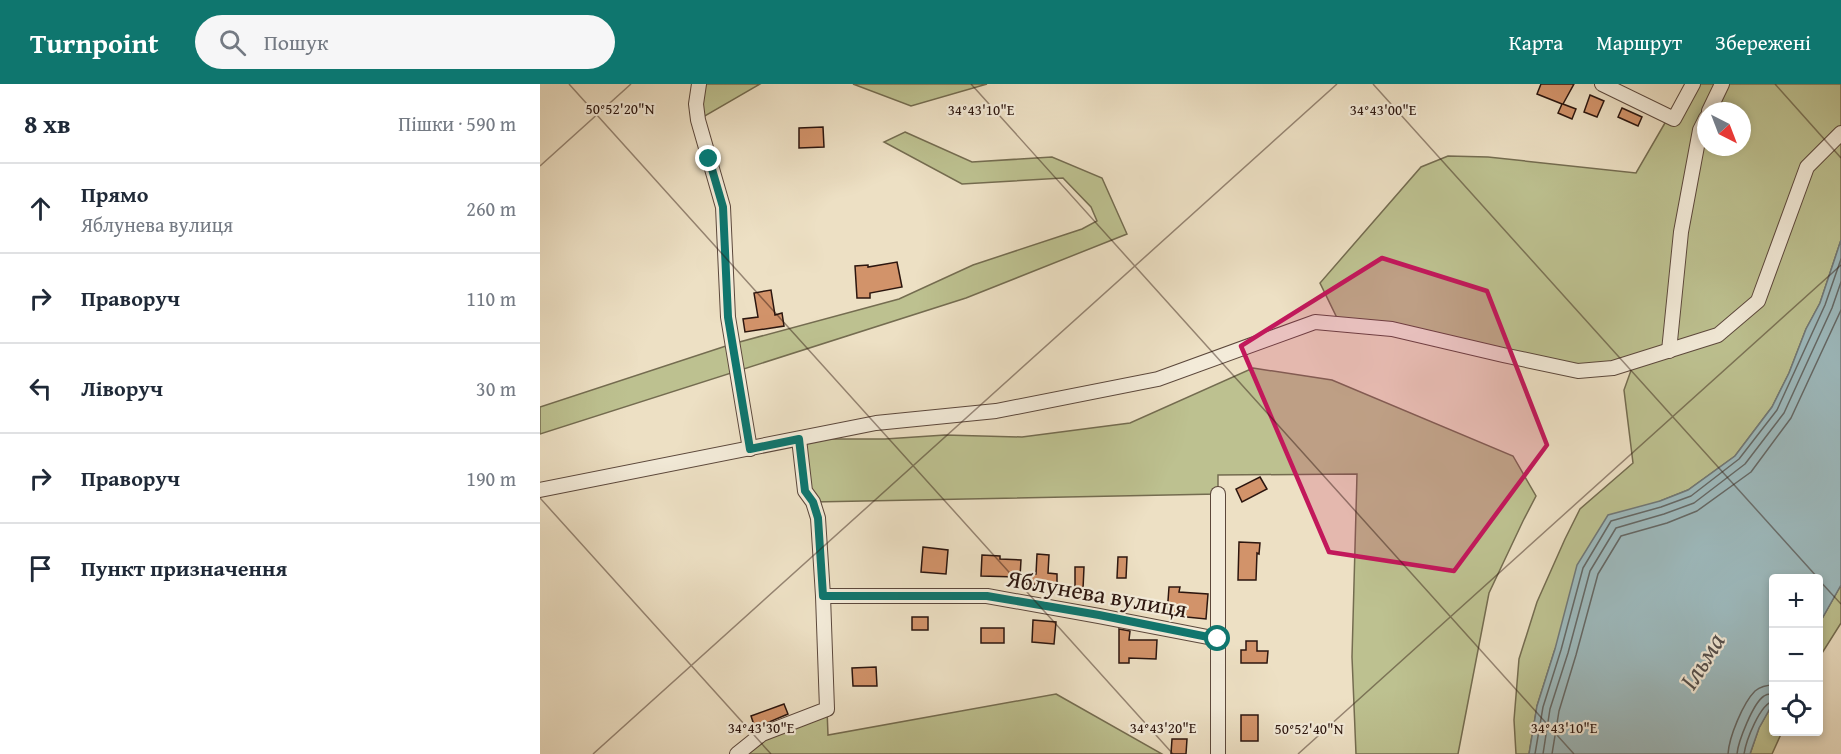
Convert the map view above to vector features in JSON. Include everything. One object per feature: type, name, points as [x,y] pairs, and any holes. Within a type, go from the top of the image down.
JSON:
[{"type":"street","points":[[699,84],[696,104],[698,120],[723,207],[728,317],[750,449]]},
{"type":"street","points":[[1602,84],[1674,118],[1693,84]]},
{"type":"street","points":[[1713,102],[1722,84]]},
{"type":"street","points":[[540,490],[876,423],[996,411],[1158,379],[1316,322],[1392,328],[1578,371],[1613,368],[1718,335],[1758,301],[1808,167],[1839,138]]},
{"type":"street","points":[[1669,351],[1681,232],[1697,146]]},
{"type":"street","points":[[737,754],[762,734],[827,709],[818,518],[813,502],[805,491],[799,439]]},
{"type":"street","points":[[1218,494],[1218,754]]},
{"type":"street","name":"Яблунева вулиця","points":[[823,596],[987,596],[1099,615],[1218,639]]},
{"type":"highlighted area","points":[[1382,258],[1487,291],[1547,445],[1454,571],[1329,552],[1241,346]]},
{"type":"green space","points":[[701,84],[760,84],[698,120]]},
{"type":"green space","points":[[853,84],[987,84],[911,106]]},
{"type":"green space","points":[[1693,84],[1841,84],[1841,240],[1820,303],[1806,329],[1789,373],[1772,407],[1735,456],[1688,490],[1660,501],[1555,649],[1537,706],[1529,754],[1516,754],[1514,720],[1519,659],[1537,602],[1580,509],[1633,463],[1624,390],[1634,362],[1578,371],[1340,324],[1320,283],[1421,167],[1448,156],[1488,157],[1636,173],[1669,116]]},
{"type":"green space","points":[[905,132],[972,162],[1052,157],[1102,178],[1127,234],[966,298],[540,434],[540,407],[732,344],[899,299],[973,265],[1082,229],[1097,221],[1091,207],[1063,178],[962,184],[884,142]]},
{"type":"green space","points":[[1253,368],[1332,380],[1513,456],[1536,496],[1489,593],[1458,754],[1356,754],[1352,657],[1357,474],[1218,475],[1218,494],[813,502],[799,439],[885,439],[945,435],[1022,437],[1130,423]]},
{"type":"green space","points":[[1841,585],[1841,623],[1823,652],[1823,617]]},
{"type":"green space","points":[[1056,694],[1162,754],[737,754],[762,734],[827,709],[828,735]]},
{"type":"green space","points":[[1769,710],[1769,736],[1780,736],[1772,754],[1750,754],[1759,728]]},
{"type":"water","name":"Ільма","points":[[1841,240],[1841,585],[1823,617],[1823,574],[1769,574],[1769,710],[1759,728],[1750,754],[1529,754],[1537,706],[1577,565],[1608,515],[1660,501],[1688,490],[1735,456],[1772,407],[1789,373],[1806,329],[1820,303]]},
{"type":"building","points":[[1541,84],[1574,84],[1563,104],[1576,109],[1572,119],[1558,113],[1562,104],[1537,94]]},
{"type":"building","points":[[1590,95],[1604,101],[1597,117],[1584,112]]},
{"type":"building","points":[[1622,108],[1642,117],[1638,126],[1618,117]]},
{"type":"building","points":[[823,127],[824,147],[799,148],[799,128]]},
{"type":"building","points":[[897,262],[902,287],[870,293],[870,298],[857,298],[855,266],[868,265],[868,267]]},
{"type":"building","points":[[771,290],[775,315],[782,313],[784,326],[745,332],[743,319],[758,317],[754,293]]},
{"type":"building","points":[[1260,477],[1267,489],[1242,502],[1236,489]]},
{"type":"building","points":[[1239,542],[1260,543],[1259,554],[1257,553],[1256,580],[1238,580]]},
{"type":"building","points":[[923,547],[948,550],[946,574],[921,572]]},
{"type":"building","points":[[1037,554],[1049,555],[1048,573],[1057,574],[1057,585],[1026,584],[1026,574],[1036,574]]},
{"type":"building","points":[[982,555],[1021,560],[1020,577],[981,576]]},
{"type":"building","points":[[1118,557],[1127,557],[1126,578],[1117,578]]},
{"type":"building","points":[[1075,567],[1084,567],[1083,589],[1075,589]]},
{"type":"building","points":[[1169,587],[1180,587],[1179,592],[1208,594],[1206,619],[1167,615]]},
{"type":"building","points":[[912,617],[928,617],[928,630],[912,630]]},
{"type":"building","points":[[1033,620],[1056,622],[1054,644],[1032,642]]},
{"type":"building","points":[[981,628],[1004,628],[1004,643],[981,643]]},
{"type":"building","points":[[1119,629],[1130,631],[1129,640],[1157,640],[1156,659],[1129,658],[1129,663],[1119,663]]},
{"type":"building","points":[[1246,641],[1257,641],[1257,651],[1268,651],[1267,663],[1241,663],[1241,650],[1246,650]]},
{"type":"building","points":[[876,667],[877,686],[853,686],[852,668]]},
{"type":"building","points":[[784,704],[788,714],[755,728],[751,716]]},
{"type":"building","points":[[1241,715],[1258,715],[1258,741],[1241,741]]},
{"type":"building","points":[[1172,739],[1187,739],[1186,754],[1171,754]]},
{"type":"route","points":[[709,159],[723,207],[728,317],[750,449],[799,439],[805,491],[813,502],[818,518],[823,596],[987,596],[1099,615],[1218,639]]}]
